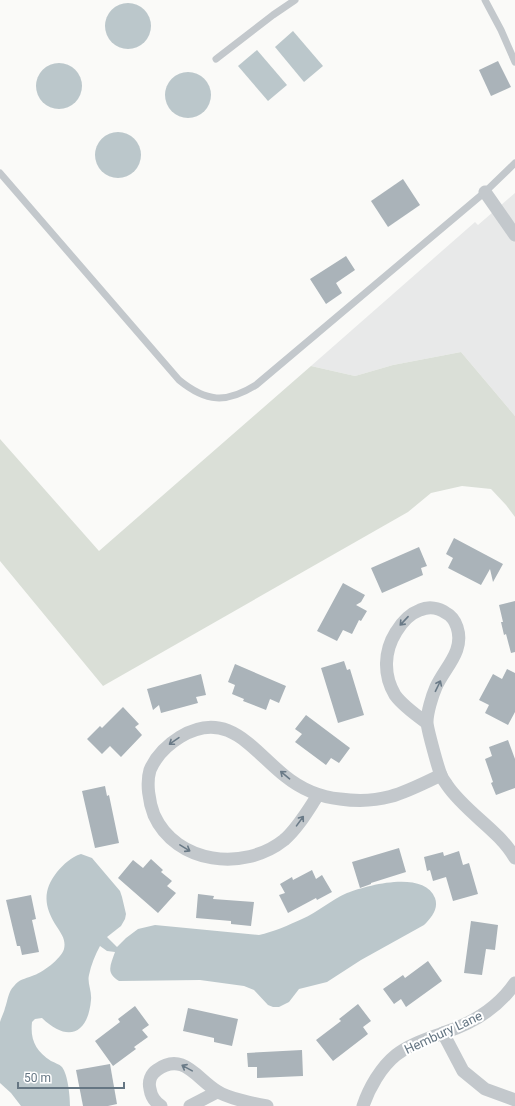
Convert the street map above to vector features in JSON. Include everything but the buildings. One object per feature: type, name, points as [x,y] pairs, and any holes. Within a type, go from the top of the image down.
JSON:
[{"type":"street","points":[[485,192],[515,235]]},
{"type":"street","points":[[427,723],[404,704],[396,695],[391,685],[386,660],[393,637],[402,623],[412,614],[422,609],[431,608],[440,609],[450,615],[455,622],[459,640],[457,650],[452,661],[437,686],[427,723],[441,776],[454,795],[501,840],[515,858]]},
{"type":"street","points":[[318,795],[293,831],[277,845],[245,858],[232,860],[217,859],[191,851],[172,838],[162,828],[150,801],[148,787],[149,774],[154,761],[163,750],[173,742],[191,732],[204,728],[216,728],[230,731],[242,737],[298,786],[318,795],[340,799],[373,801],[408,791],[441,776]]},
{"type":"street","name":"Hembury Lane","points":[[363,1106],[374,1082],[385,1066],[396,1055],[426,1038],[443,1033],[476,1019],[491,1009],[505,996],[515,983]]},
{"type":"street","points":[[443,1033],[463,1071],[485,1089],[515,1100]]},
{"type":"street","points":[[161,1106],[151,1094],[149,1086],[150,1079],[155,1072],[171,1063],[179,1064],[188,1068],[217,1092],[267,1106]]},
{"type":"street","points":[[190,1106],[217,1092]]},
{"type":"lane","points":[[216,59],[273,14],[295,0]]},
{"type":"lane","points":[[484,0],[501,30],[515,62]]},
{"type":"lane","points":[[0,173],[179,380],[189,388],[202,395],[230,398],[244,393],[256,385],[485,192],[515,163]]},
{"type":"shaded area","points":[[128,3],[141,7],[147,13],[151,26],[147,39],[141,45],[128,49],[115,45],[109,39],[105,26],[109,13],[115,7]]},
{"type":"shaded area","points":[[293,31],[323,66],[304,82],[275,47]]},
{"type":"shaded area","points":[[257,50],[287,85],[268,101],[238,66]]},
{"type":"shaded area","points":[[59,63],[72,67],[78,73],[82,86],[78,99],[72,105],[59,109],[46,105],[40,99],[36,86],[40,73],[46,67]]},
{"type":"shaded area","points":[[188,72],[201,76],[207,82],[211,95],[207,108],[201,114],[188,118],[175,114],[169,108],[165,95],[169,82],[175,76]]},
{"type":"shaded area","points":[[118,132],[131,136],[137,142],[141,155],[137,168],[131,174],[118,178],[105,174],[99,168],[95,155],[99,142],[105,136]]},
{"type":"shaded area","points":[[515,193],[515,416],[461,352],[393,365],[355,376],[311,366],[475,222],[478,225]]},
{"type":"shaded area","points":[[461,352],[515,416],[515,517],[491,489],[462,486],[431,493],[408,512],[103,686],[0,561],[0,439],[99,551],[311,366],[355,376],[393,365]]},
{"type":"shaded area","points":[[81,854],[92,858],[120,891],[126,914],[125,919],[121,926],[107,937],[117,947],[138,929],[155,925],[259,935],[302,919],[347,893],[368,886],[395,882],[420,884],[429,889],[435,898],[436,906],[432,916],[424,925],[361,960],[327,982],[299,989],[289,1002],[279,1007],[268,1005],[254,990],[244,986],[200,980],[119,981],[112,975],[110,968],[115,952],[107,951],[100,946],[93,960],[89,975],[91,1000],[89,1012],[86,1021],[81,1027],[75,1031],[68,1032],[60,1031],[51,1026],[42,1018],[35,1019],[32,1022],[33,1040],[38,1049],[51,1061],[61,1066],[66,1075],[70,1106],[21,1106],[11,1093],[0,1083],[0,1022],[12,988],[20,981],[46,969],[59,957],[64,949],[64,940],[62,935],[49,913],[46,899],[47,892],[52,879],[62,866],[74,857]]}]
